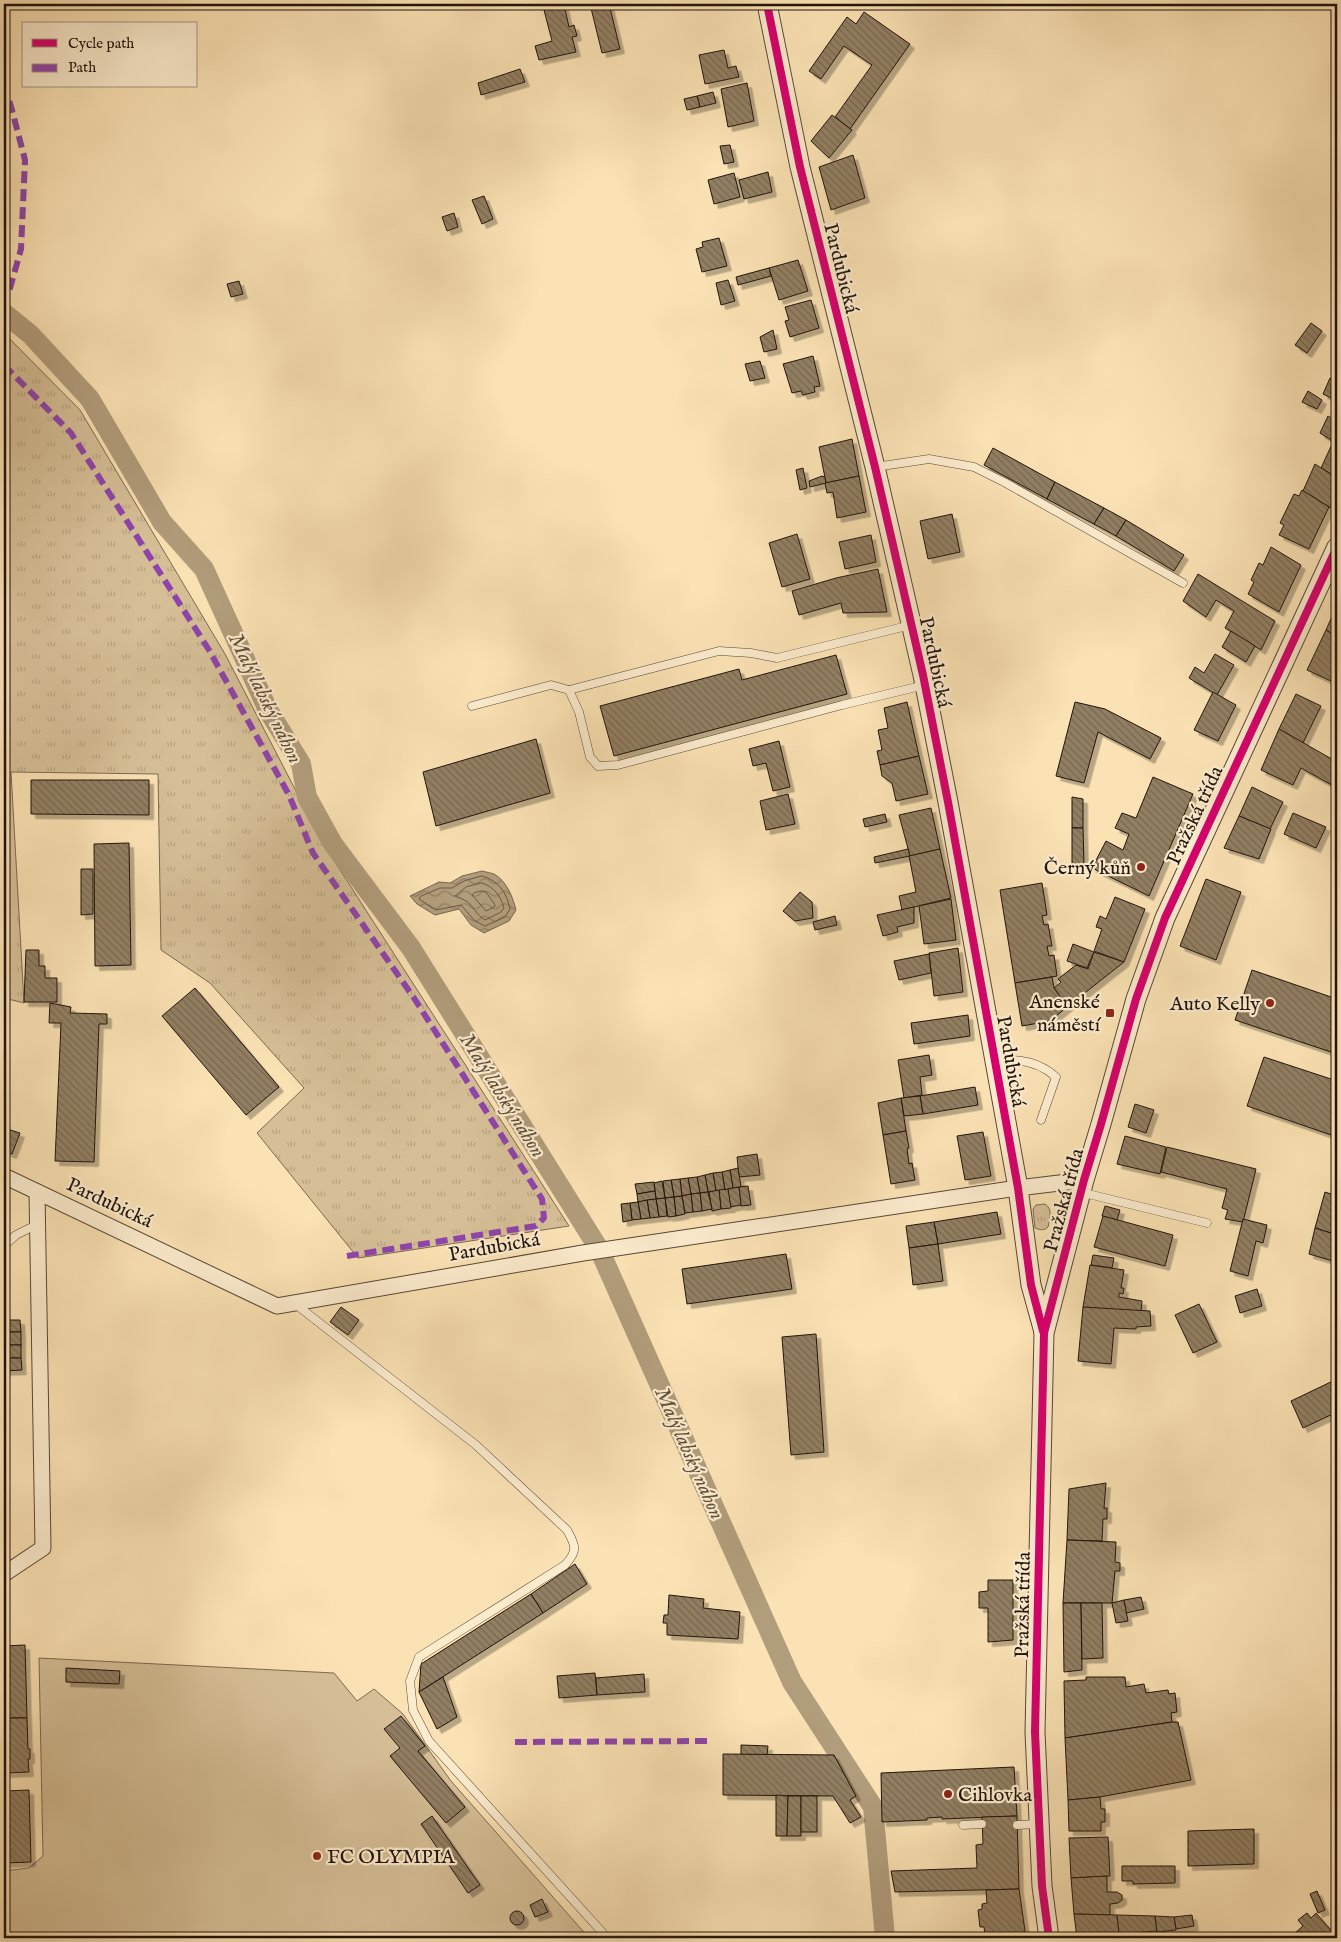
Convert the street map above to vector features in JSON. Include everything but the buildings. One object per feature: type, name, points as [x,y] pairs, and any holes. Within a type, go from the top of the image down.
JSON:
[{"type":"street","name":"Pardubická","points":[[767,4],[800,167],[874,467],[925,686],[996,1061],[1018,1188],[1031,1285],[1044,1333]]},
{"type":"street","name":"Pražská třída","points":[[1049,1938],[1042,1886],[1035,1732],[1044,1333],[1082,1186],[1102,1124],[1136,1000],[1165,918],[1337,547]]},
{"type":"street","name":"Pardubická","points":[[4,1176],[277,1306],[583,1253],[1018,1188],[1082,1186]]},
{"type":"street","points":[[4,1574],[43,1548],[37,1192]]},
{"type":"lane","points":[[874,467],[929,459],[974,468],[1004,482],[1183,583]]},
{"type":"lane","points":[[472,706],[552,685],[569,690],[719,651],[751,653],[777,658],[911,625]]},
{"type":"lane","points":[[569,690],[579,712],[590,757],[598,766],[618,765],[842,705],[925,686]]},
{"type":"lane","points":[[996,1061],[1013,1058],[1046,1068],[1056,1077],[1041,1120]]},
{"type":"lane","points":[[1082,1186],[1207,1223]]},
{"type":"lane","points":[[4,1246],[16,1235],[38,1224]]},
{"type":"lane","points":[[294,1303],[476,1445],[567,1530],[575,1543],[574,1556],[565,1565],[419,1657],[410,1681],[414,1710],[429,1741],[606,1938]]},
{"type":"lane","points":[[963,1825],[982,1824]]},
{"type":"lane","points":[[1017,1825],[1039,1824]]},
{"type":"green space","points":[[4,333],[80,410],[225,654],[324,845],[569,1226],[358,1258],[257,1133],[304,1088],[210,983],[161,950],[158,774],[11,772],[24,1003],[4,998]]},
{"type":"green space","points":[[1045,1204],[1050,1211],[1050,1218],[1048,1227],[1043,1230],[1035,1228],[1033,1209],[1036,1205]]},
{"type":"green space","points":[[39,1658],[334,1673],[357,1701],[374,1689],[403,1714],[451,1781],[589,1938],[4,1938],[4,1871],[29,1868],[43,1856]]},
{"type":"water","points":[[482,871],[494,874],[506,885],[516,910],[509,921],[484,933],[471,925],[459,909],[435,915],[417,904],[410,896],[439,882],[450,883],[462,876]]},
{"type":"waterway","name":"Malý labský náhon","points":[[4,313],[31,335],[90,399],[162,522],[204,569],[268,710],[301,764],[307,797],[333,844],[411,948],[599,1249],[792,1682],[873,1807],[885,1938]]},
{"type":"marked path","points":[[4,84],[25,160],[21,249],[9,292],[4,299]]},
{"type":"marked path","points":[[4,365],[71,433],[209,650],[289,795],[313,853],[414,998],[542,1199],[544,1218],[536,1226],[347,1256]]},
{"type":"marked path","points":[[515,1742],[709,1741]]},
{"type":"cycle path","points":[[767,4],[800,167],[875,467],[923,675],[1018,1188],[1031,1285],[1043,1331]]},
{"type":"cycle path","points":[[1049,1938],[1042,1886],[1035,1732],[1044,1333],[1084,1180],[1136,999],[1165,918],[1337,547]]},
{"type":"place","name":"Černý kůň","points":[[1141,867]]},
{"type":"place","name":"Auto Kelly","points":[[1270,1003]]},
{"type":"place","name":"Anenské náměstí","points":[[1110,1013]]},
{"type":"place","name":"Cihlovka","points":[[948,1794]]},
{"type":"place","name":"FC OLYMPIA","points":[[317,1856]]}]
